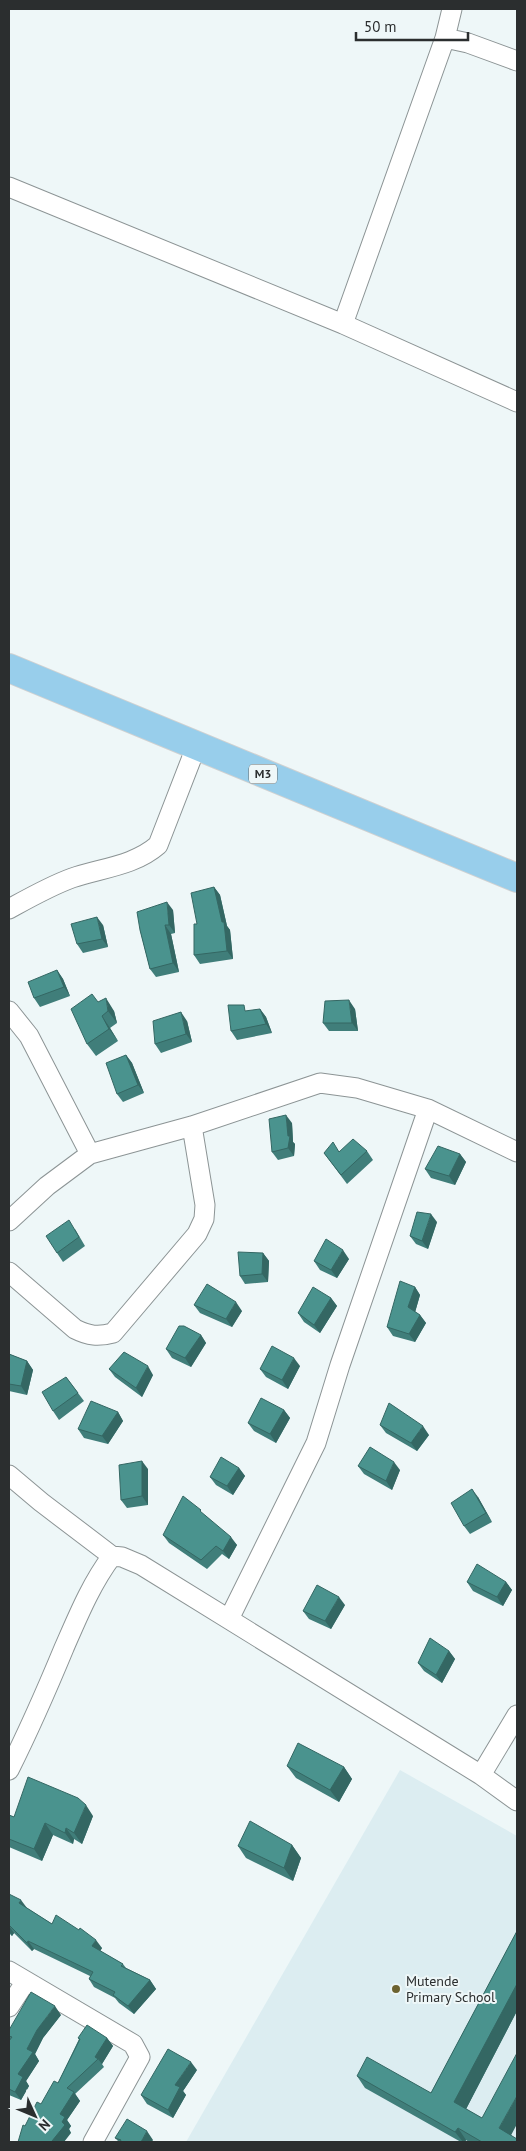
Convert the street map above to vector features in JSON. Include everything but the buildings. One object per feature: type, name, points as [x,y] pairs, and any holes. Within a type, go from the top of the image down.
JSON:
[{"type":"main road","name":"M3","points":[[9,668],[196,747],[517,878]]},
{"type":"street","points":[[343,324],[445,38],[452,9]]},
{"type":"street","points":[[445,38],[468,43],[517,62]]},
{"type":"street","points":[[9,187],[343,324],[517,402]]},
{"type":"street","points":[[9,909],[70,879],[130,862],[149,853],[158,844],[196,747]]},
{"type":"street","points":[[9,1011],[29,1036],[90,1154]]},
{"type":"street","points":[[9,1221],[46,1186],[90,1154],[192,1126],[320,1083],[357,1088],[428,1109],[517,1152]]},
{"type":"street","points":[[229,1618],[316,1443],[340,1365],[428,1109]]},
{"type":"street","points":[[9,1272],[75,1329],[87,1335],[100,1336],[113,1333],[197,1234],[204,1219],[205,1205],[192,1126]]},
{"type":"street","points":[[9,1474],[41,1502],[112,1556],[122,1557],[141,1565],[229,1618],[481,1775],[517,1801]]},
{"type":"street","points":[[9,1770],[27,1735],[84,1601],[98,1574],[112,1556]]},
{"type":"street","points":[[481,1775],[517,1715]]},
{"type":"street","points":[[9,1971],[133,2044],[138,2050],[140,2057],[94,2142]]},
{"type":"street","points":[[9,2007],[26,1981]]},
{"type":"shaded area","name":"Mutende Primary School","points":[[400,1770],[517,1836],[517,2142],[186,2142]]},
{"type":"place","name":"Mutende Primary School","points":[[396,1989]]}]
